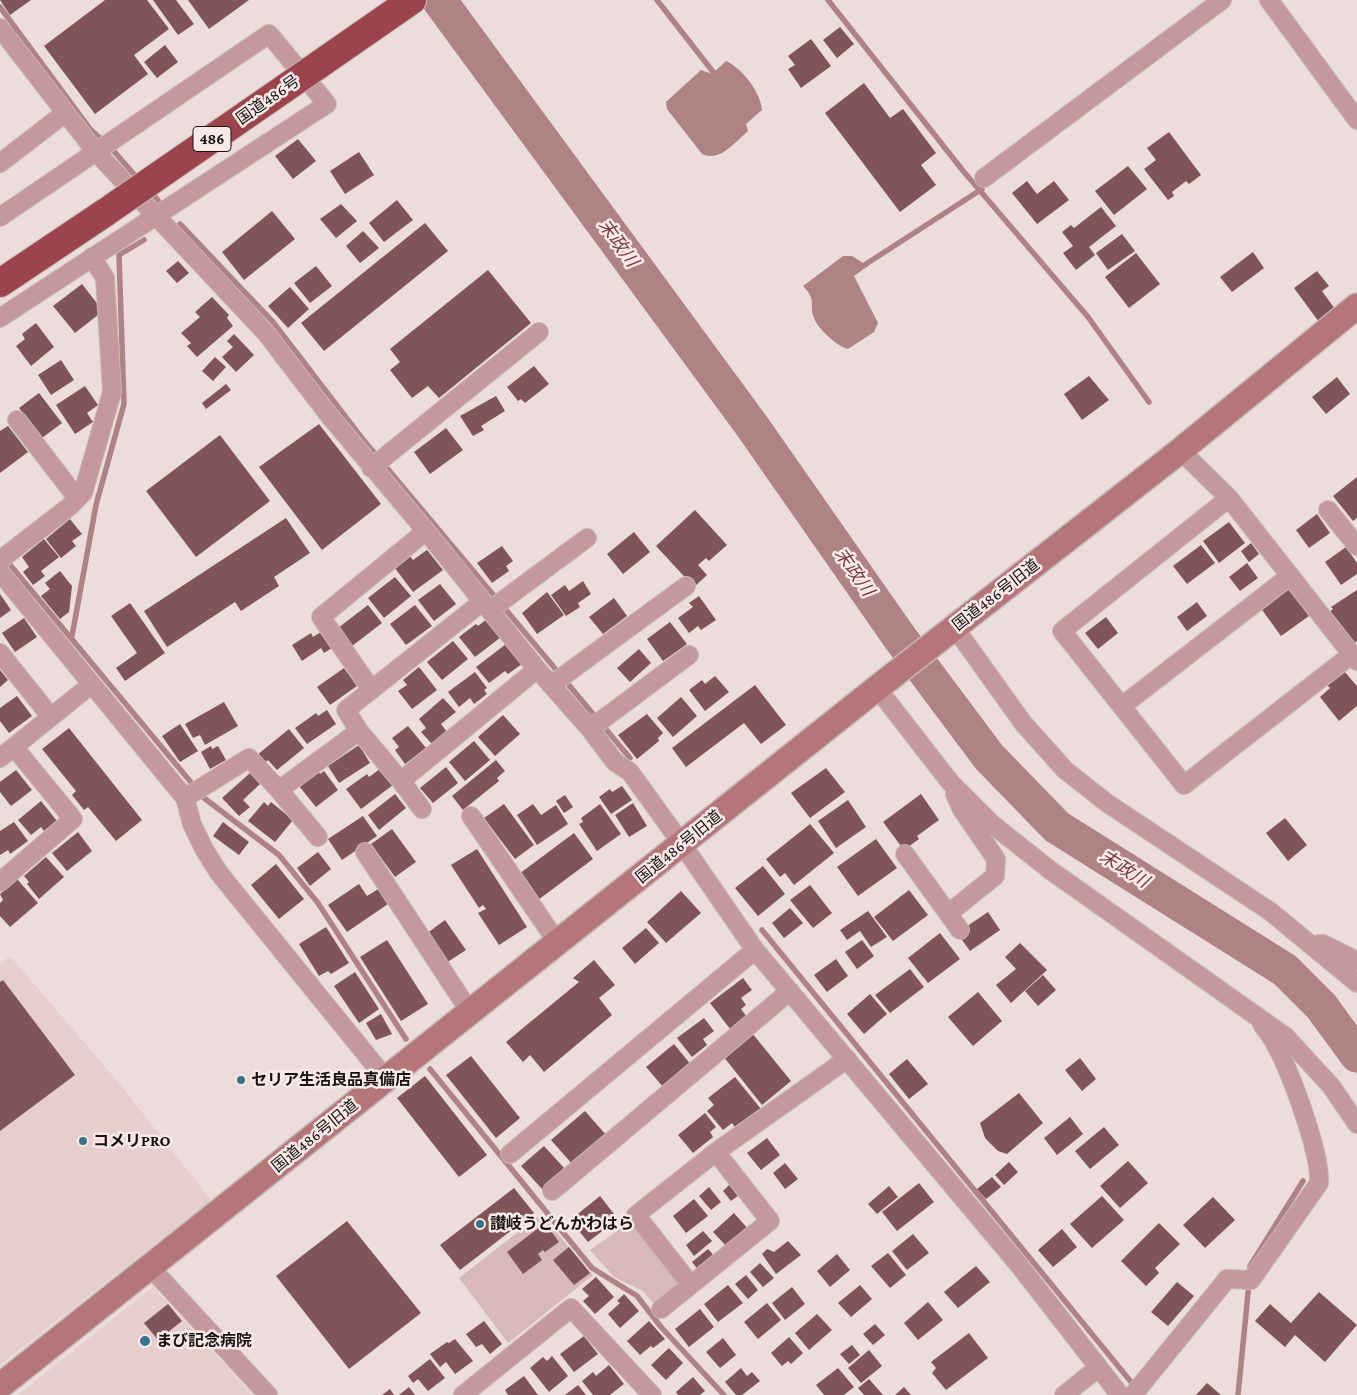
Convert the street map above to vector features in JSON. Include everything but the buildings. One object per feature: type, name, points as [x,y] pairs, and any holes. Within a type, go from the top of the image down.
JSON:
[{"type":"highway","name":"国道486号","points":[[0,283],[408,3]]},
{"type":"street","points":[[984,178],[1222,0]]},
{"type":"street","points":[[1269,0],[1357,120]]},
{"type":"street","points":[[0,28],[65,113],[103,145],[156,216],[266,333],[378,462],[426,531],[493,604],[537,669],[559,680],[596,724],[615,762],[630,772],[756,950],[1019,1265],[1098,1368],[1132,1392],[1227,1279],[1247,1280],[1318,1183],[1320,1170],[1299,1102],[1273,1039],[1257,1014]]},
{"type":"street","points":[[0,217],[103,145],[270,34],[327,104],[0,318]]},
{"type":"street","points":[[0,163],[65,113]]},
{"type":"street","points":[[2,559],[83,493],[112,392],[105,278],[92,257]]},
{"type":"street","name":"国道486号旧道","points":[[0,1386],[151,1268],[386,1078],[877,688],[1180,450],[1357,306]]},
{"type":"street","points":[[378,462],[539,332]]},
{"type":"street","points":[[17,420],[77,498]]},
{"type":"street","points":[[1180,450],[1229,498],[1354,658],[1184,785],[1062,631],[1229,498]]},
{"type":"street","points":[[1328,510],[1357,546]]},
{"type":"street","points":[[370,689],[321,617],[426,531]]},
{"type":"street","points":[[422,809],[402,780],[359,731],[346,710],[370,689],[587,538]]},
{"type":"street","points":[[0,572],[92,684],[193,793],[192,824],[219,873],[386,1078]]},
{"type":"street","points":[[1122,706],[1290,576]]},
{"type":"street","points":[[559,680],[686,586]]},
{"type":"street","points":[[955,628],[1023,723],[1065,770],[1107,803],[1271,912],[1313,945],[1357,984]]},
{"type":"street","points":[[0,653],[51,716]]},
{"type":"street","points":[[596,724],[689,656]]},
{"type":"street","points":[[402,780],[537,669]]},
{"type":"street","points":[[0,882],[73,819],[7,753],[92,684]]},
{"type":"street","points":[[877,688],[950,782],[992,824],[1050,870],[1257,1014],[1286,1037],[1312,1063],[1331,1086],[1357,1124]]},
{"type":"street","points":[[280,790],[359,731]]},
{"type":"street","points":[[193,793],[249,758],[280,790],[318,837]]},
{"type":"street","points":[[949,913],[995,876],[996,860],[961,808],[950,782]]},
{"type":"street","points":[[472,816],[558,942]]},
{"type":"street","points":[[365,852],[470,1012]]},
{"type":"street","points":[[905,854],[960,930]]},
{"type":"street","points":[[1313,945],[1323,944],[1357,961]]},
{"type":"street","points":[[510,1154],[756,950]]},
{"type":"street","points":[[552,1191],[790,991]]},
{"type":"street","points":[[690,1284],[636,1215],[716,1152],[847,1059]]},
{"type":"street","points":[[661,1308],[770,1221],[716,1152]]},
{"type":"street","points":[[151,1268],[268,1395]]},
{"type":"street","points":[[464,1395],[571,1308],[642,1392]]},
{"type":"street","points":[[1064,1395],[1098,1368]]},
{"type":"shaded area","points":[[726,61],[738,69],[750,82],[761,103],[762,110],[746,124],[748,131],[732,146],[721,153],[709,156],[702,154],[667,109],[666,102],[701,70],[712,74]]},
{"type":"shaded area","points":[[843,256],[852,256],[868,266],[854,276],[878,323],[874,332],[848,349],[834,341],[819,327],[812,313],[810,296],[803,286]]},
{"type":"shaded area","name":"コメリPRO","points":[[10,956],[119,1083],[211,1200],[0,1365],[0,964]]},
{"type":"shaded area","points":[[541,1214],[593,1275],[508,1343],[459,1278]]},
{"type":"shaded area","points":[[630,1222],[677,1281],[677,1291],[656,1307],[643,1291],[614,1277],[590,1250]]},
{"type":"shaded area","name":"まび記念病院","points":[[153,1287],[253,1395],[18,1395]]},
{"type":"waterway","name":"末政川","points":[[439,0],[752,426],[900,638],[989,757],[1057,827],[1285,970],[1321,1006],[1357,1055]]},
{"type":"waterway","points":[[657,0],[717,77]]},
{"type":"waterway","points":[[828,0],[964,172],[1088,317],[1149,402]]},
{"type":"waterway","points":[[0,7],[90,129],[112,149],[139,180]]},
{"type":"waterway","points":[[863,266],[982,189]]},
{"type":"waterway","points":[[149,190],[161,204]]},
{"type":"waterway","points":[[180,224],[273,322],[361,437],[630,758]]},
{"type":"waterway","points":[[72,636],[96,505],[124,404],[119,255],[144,240]]},
{"type":"waterway","points":[[6,560],[204,798],[279,855],[318,903],[406,1039]]},
{"type":"waterway","points":[[762,930],[1136,1388]]},
{"type":"waterway","points":[[430,1069],[592,1268],[637,1296],[661,1327],[724,1395]]},
{"type":"waterway","points":[[1250,1271],[1250,1266],[1303,1181]]},
{"type":"waterway","points":[[1238,1395],[1249,1283]]},
{"type":"place","name":"セリア生活良品真備店","points":[[241,1080]]},
{"type":"place","name":"コメリPRO","points":[[83,1141]]},
{"type":"place","name":"讃岐うどんかわはら","points":[[480,1224]]},
{"type":"place","name":"まび記念病院","points":[[145,1341]]}]
